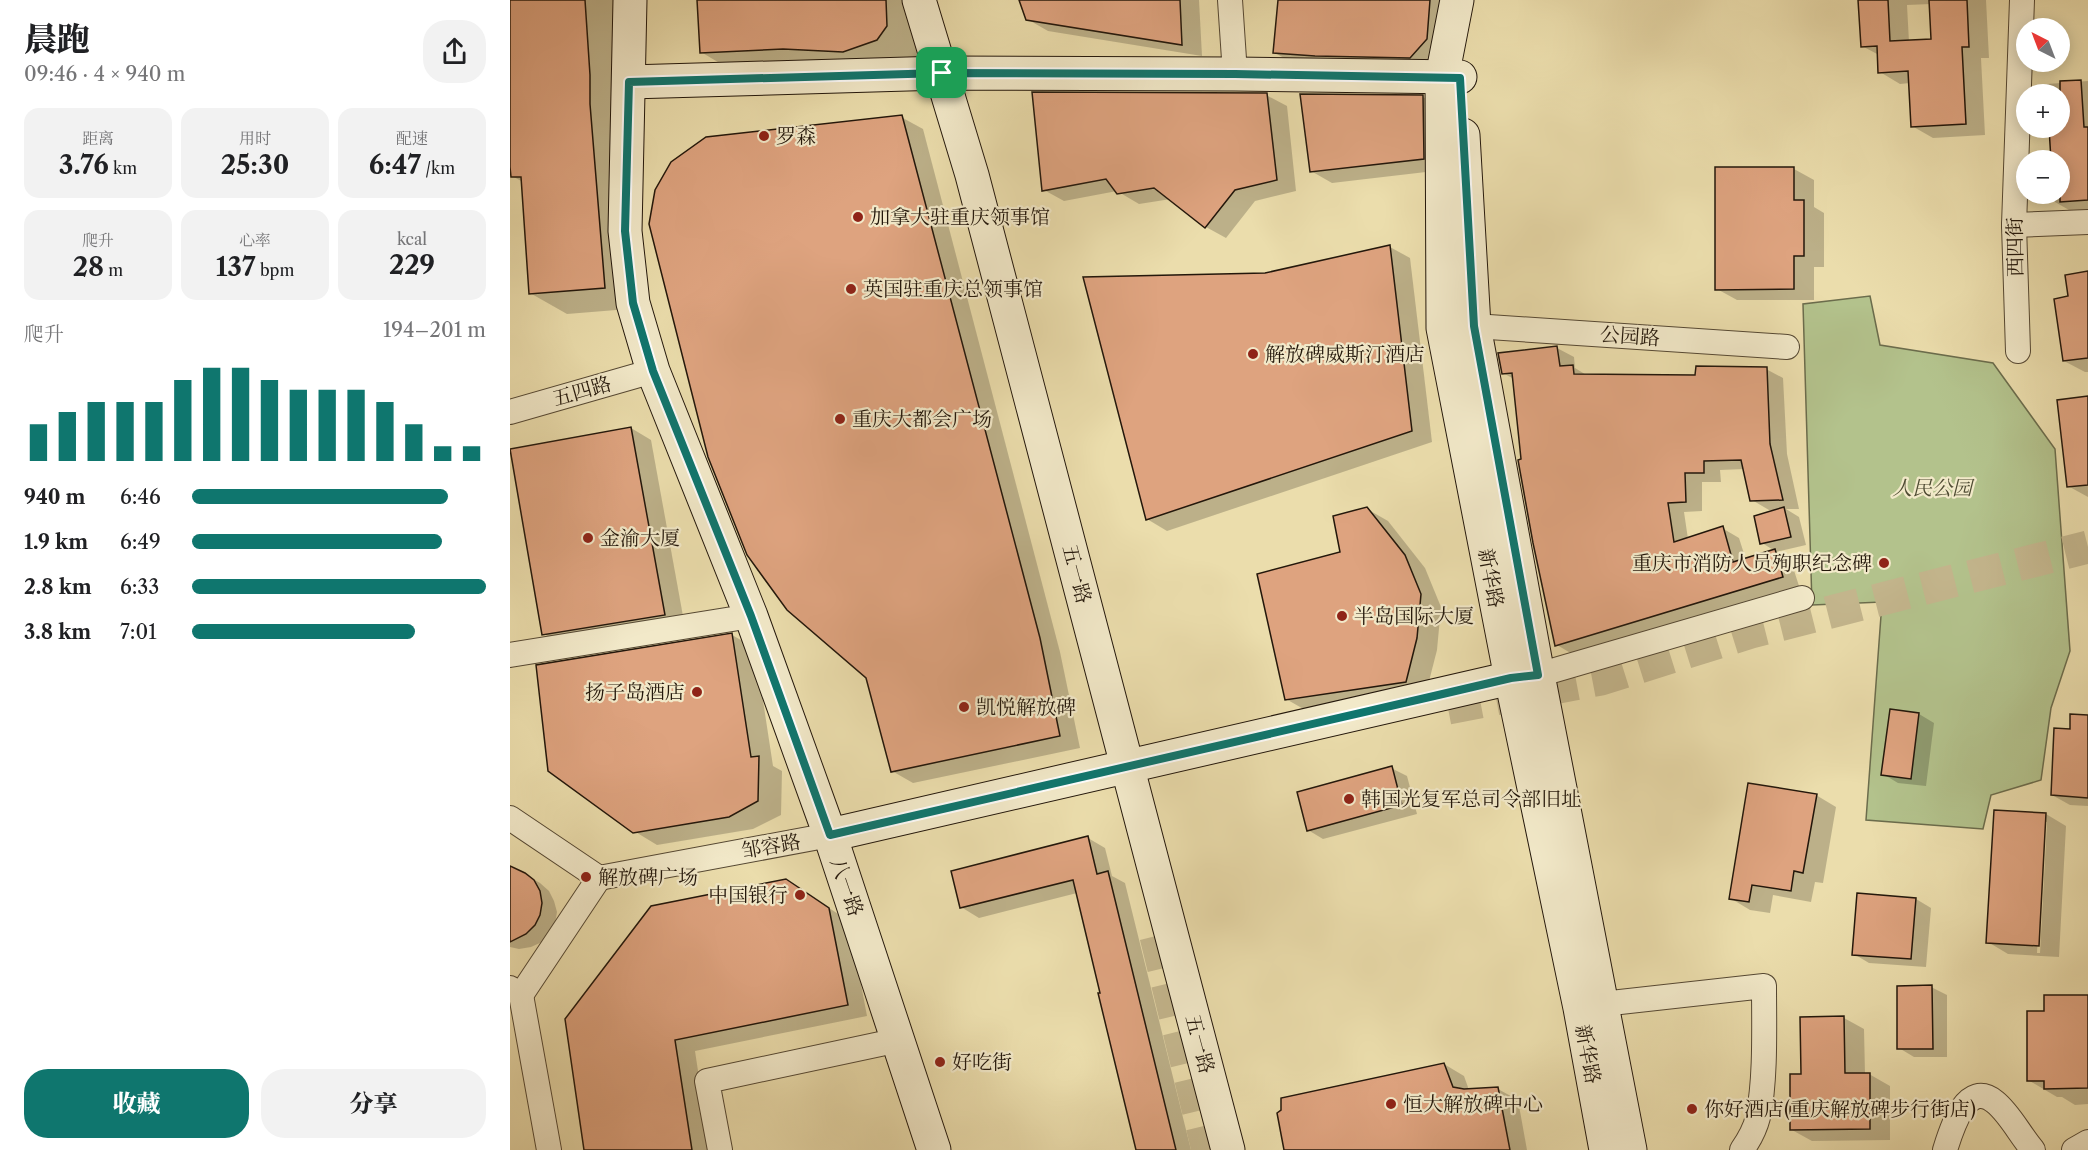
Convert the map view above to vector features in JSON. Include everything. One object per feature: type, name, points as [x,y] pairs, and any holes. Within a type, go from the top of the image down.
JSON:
[{"type":"street","name":"八一路","points":[[630,0],[625,231],[633,303],[653,371],[751,616],[830,835],[934,1150]]},
{"type":"street","name":"五一路","points":[[919,0],[975,187],[1228,1150]]},
{"type":"street","points":[[1230,0],[1235,74]]},
{"type":"street","name":"新华路","points":[[1457,0],[1451,77],[1443,328],[1602,1004],[1630,1150]]},
{"type":"street","name":"新华路","points":[[1475,0],[1451,77],[1474,326],[1524,677],[1606,1150]]},
{"type":"street","name":"西四街","points":[[2018,351],[2014,225],[2022,0]]},
{"type":"street","points":[[629,82],[942,73],[1451,77]]},
{"type":"street","points":[[2014,225],[2088,222]]},
{"type":"street","name":"公园路","points":[[1474,326],[1787,347]]},
{"type":"street","name":"五四路","points":[[510,412],[653,371]]},
{"type":"street","points":[[1524,677],[1802,598]]},
{"type":"street","points":[[510,655],[751,616]]},
{"type":"street","name":"邹容路","points":[[599,878],[830,835],[1524,677]]},
{"type":"street","points":[[510,818],[599,878],[516,991],[549,1150]]},
{"type":"street","points":[[1602,1004],[1764,986],[1758,1117],[1751,1138],[1742,1150]]},
{"type":"street","points":[[720,1150],[707,1081],[899,1040]]},
{"type":"street","points":[[1945,1150],[1962,1107],[1977,1096],[1987,1096],[1996,1103],[2033,1150]]},
{"type":"street","points":[[2074,1150],[2088,1142]]},
{"type":"green space","name":"人民公园","points":[[1870,296],[1880,345],[1993,363],[2055,449],[2070,651],[2051,708],[2041,780],[1991,795],[1983,829],[1866,820],[1882,602],[1812,605],[1803,304]]},
{"type":"building","points":[[510,0],[585,0],[590,104],[605,288],[529,294],[521,177],[511,177],[510,167]]},
{"type":"building","points":[[697,0],[886,0],[887,26],[877,40],[843,52],[783,49],[700,53]]},
{"type":"building","points":[[1019,0],[1180,0],[1182,45],[1026,20]]},
{"type":"building","points":[[1278,0],[1430,0],[1427,39],[1410,58],[1273,53]]},
{"type":"building","points":[[1858,0],[1888,0],[1890,41],[1931,39],[1929,0],[1967,0],[1969,47],[1962,47],[1966,124],[1911,127],[1908,71],[1878,73],[1877,46],[1861,47]]},
{"type":"building","points":[[2081,80],[2084,127],[2088,127],[2088,200],[2070,201],[2070,150],[2050,150],[2050,138],[2070,138],[2070,84],[2060,84],[2060,81]]},
{"type":"building","points":[[1032,92],[1267,93],[1277,180],[1235,190],[1205,228],[1154,188],[1117,194],[1106,179],[1042,191]]},
{"type":"building","points":[[1300,94],[1423,95],[1424,159],[1310,172]]},
{"type":"building","name":"重庆大都会广场","points":[[902,115],[1040,638],[1060,736],[891,772],[866,678],[787,610],[747,555],[708,457],[649,224],[655,190],[671,162],[706,137]]},
{"type":"building","points":[[1715,167],[1794,167],[1794,200],[1804,200],[1804,256],[1794,256],[1794,289],[1715,290]]},
{"type":"building","name":"解放碑威斯汀酒店","points":[[1390,245],[1412,431],[1146,520],[1083,277],[1265,273]]},
{"type":"building","points":[[2088,271],[2088,358],[2063,361],[2054,299],[2068,296],[2065,275]]},
{"type":"building","points":[[1557,346],[1560,366],[1573,365],[1574,374],[1695,375],[1696,366],[1767,367],[1770,444],[1783,500],[1750,501],[1741,460],[1704,461],[1704,473],[1685,473],[1686,502],[1668,503],[1674,542],[1723,526],[1733,562],[1775,549],[1783,577],[1555,646],[1518,460],[1521,459],[1512,373],[1502,374],[1498,353]]},
{"type":"building","points":[[2088,396],[2088,485],[2067,487],[2057,400]]},
{"type":"building","name":"金渝大厦","points":[[631,427],[665,615],[542,635],[510,449]]},
{"type":"building","name":"半岛国际大厦","points":[[1367,507],[1405,555],[1421,594],[1417,638],[1406,682],[1285,700],[1257,574],[1340,552],[1333,516]]},
{"type":"building","points":[[1784,507],[1791,537],[1760,544],[1754,516]]},
{"type":"building","points":[[732,633],[751,757],[759,756],[758,801],[729,817],[633,833],[548,771],[536,665]]},
{"type":"building","points":[[1890,709],[1919,713],[1911,779],[1881,775]]},
{"type":"building","points":[[2070,714],[2088,715],[2088,798],[2051,795],[2054,728],[2070,729]]},
{"type":"building","name":"韩国光复军总司令部旧址","points":[[1392,766],[1402,805],[1307,831],[1297,792]]},
{"type":"building","points":[[1748,783],[1817,794],[1803,873],[1794,871],[1791,891],[1752,885],[1749,902],[1729,899]]},
{"type":"building","points":[[1994,810],[2046,813],[2039,946],[1986,943]]},
{"type":"building","points":[[1088,836],[1097,874],[1108,871],[1176,1150],[1136,1150],[1073,880],[960,908],[951,871]]},
{"type":"building","points":[[510,866],[534,880],[540,891],[542,903],[535,925],[526,934],[510,942]]},
{"type":"building","points":[[786,879],[829,908],[848,1005],[675,1040],[692,1150],[584,1150],[565,1019],[651,906]]},
{"type":"building","points":[[1857,893],[1916,898],[1911,959],[1852,955]]},
{"type":"building","points":[[1932,985],[1933,1049],[1897,1049],[1897,986]]},
{"type":"building","points":[[2044,995],[2088,995],[2088,1088],[2044,1089],[2044,1081],[2027,1081],[2027,1011],[2044,1011]]},
{"type":"building","points":[[1844,1016],[1845,1073],[1870,1073],[1870,1129],[1790,1130],[1790,1074],[1801,1074],[1800,1017]]},
{"type":"building","name":"恒大解放碑中心","points":[[1444,1063],[1453,1087],[1464,1089],[1498,1087],[1510,1150],[1284,1150],[1277,1113],[1281,1110],[1281,1098]]},
{"type":"tunnel","points":[[1448,708],[1601,679],[1751,632],[2088,547]]},
{"type":"tunnel","points":[[1156,936],[1208,1150]]},
{"type":"place","name":"罗森","points":[[764,136]]},
{"type":"place","name":"加拿大驻重庆领事馆","points":[[858,217]]},
{"type":"place","name":"英国驻重庆总领事馆","points":[[851,289]]},
{"type":"place","name":"解放碑威斯汀酒店","points":[[1253,354]]},
{"type":"place","name":"重庆大都会广场","points":[[840,419]]},
{"type":"place","name":"金渝大厦","points":[[588,538]]},
{"type":"place","name":"重庆市消防人员殉职纪念碑","points":[[1884,563]]},
{"type":"place","name":"半岛国际大厦","points":[[1342,616]]},
{"type":"place","name":"扬子岛酒店","points":[[697,692]]},
{"type":"place","name":"凯悦解放碑","points":[[964,707]]},
{"type":"place","name":"韩国光复军总司令部旧址","points":[[1349,799]]},
{"type":"place","name":"解放碑广场","points":[[586,877]]},
{"type":"place","name":"中国银行","points":[[800,895]]},
{"type":"place","name":"好吃街","points":[[940,1062]]},
{"type":"place","name":"恒大解放碑中心","points":[[1391,1104]]},
{"type":"place","name":"你好酒店(重庆解放碑步行街店)","points":[[1692,1109]]},
{"type":"route","points":[[942,73],[1235,74],[1460,78],[1474,326],[1538,675],[1511,678],[830,835],[751,616],[653,371],[633,303],[625,231],[629,82],[942,73]]}]
